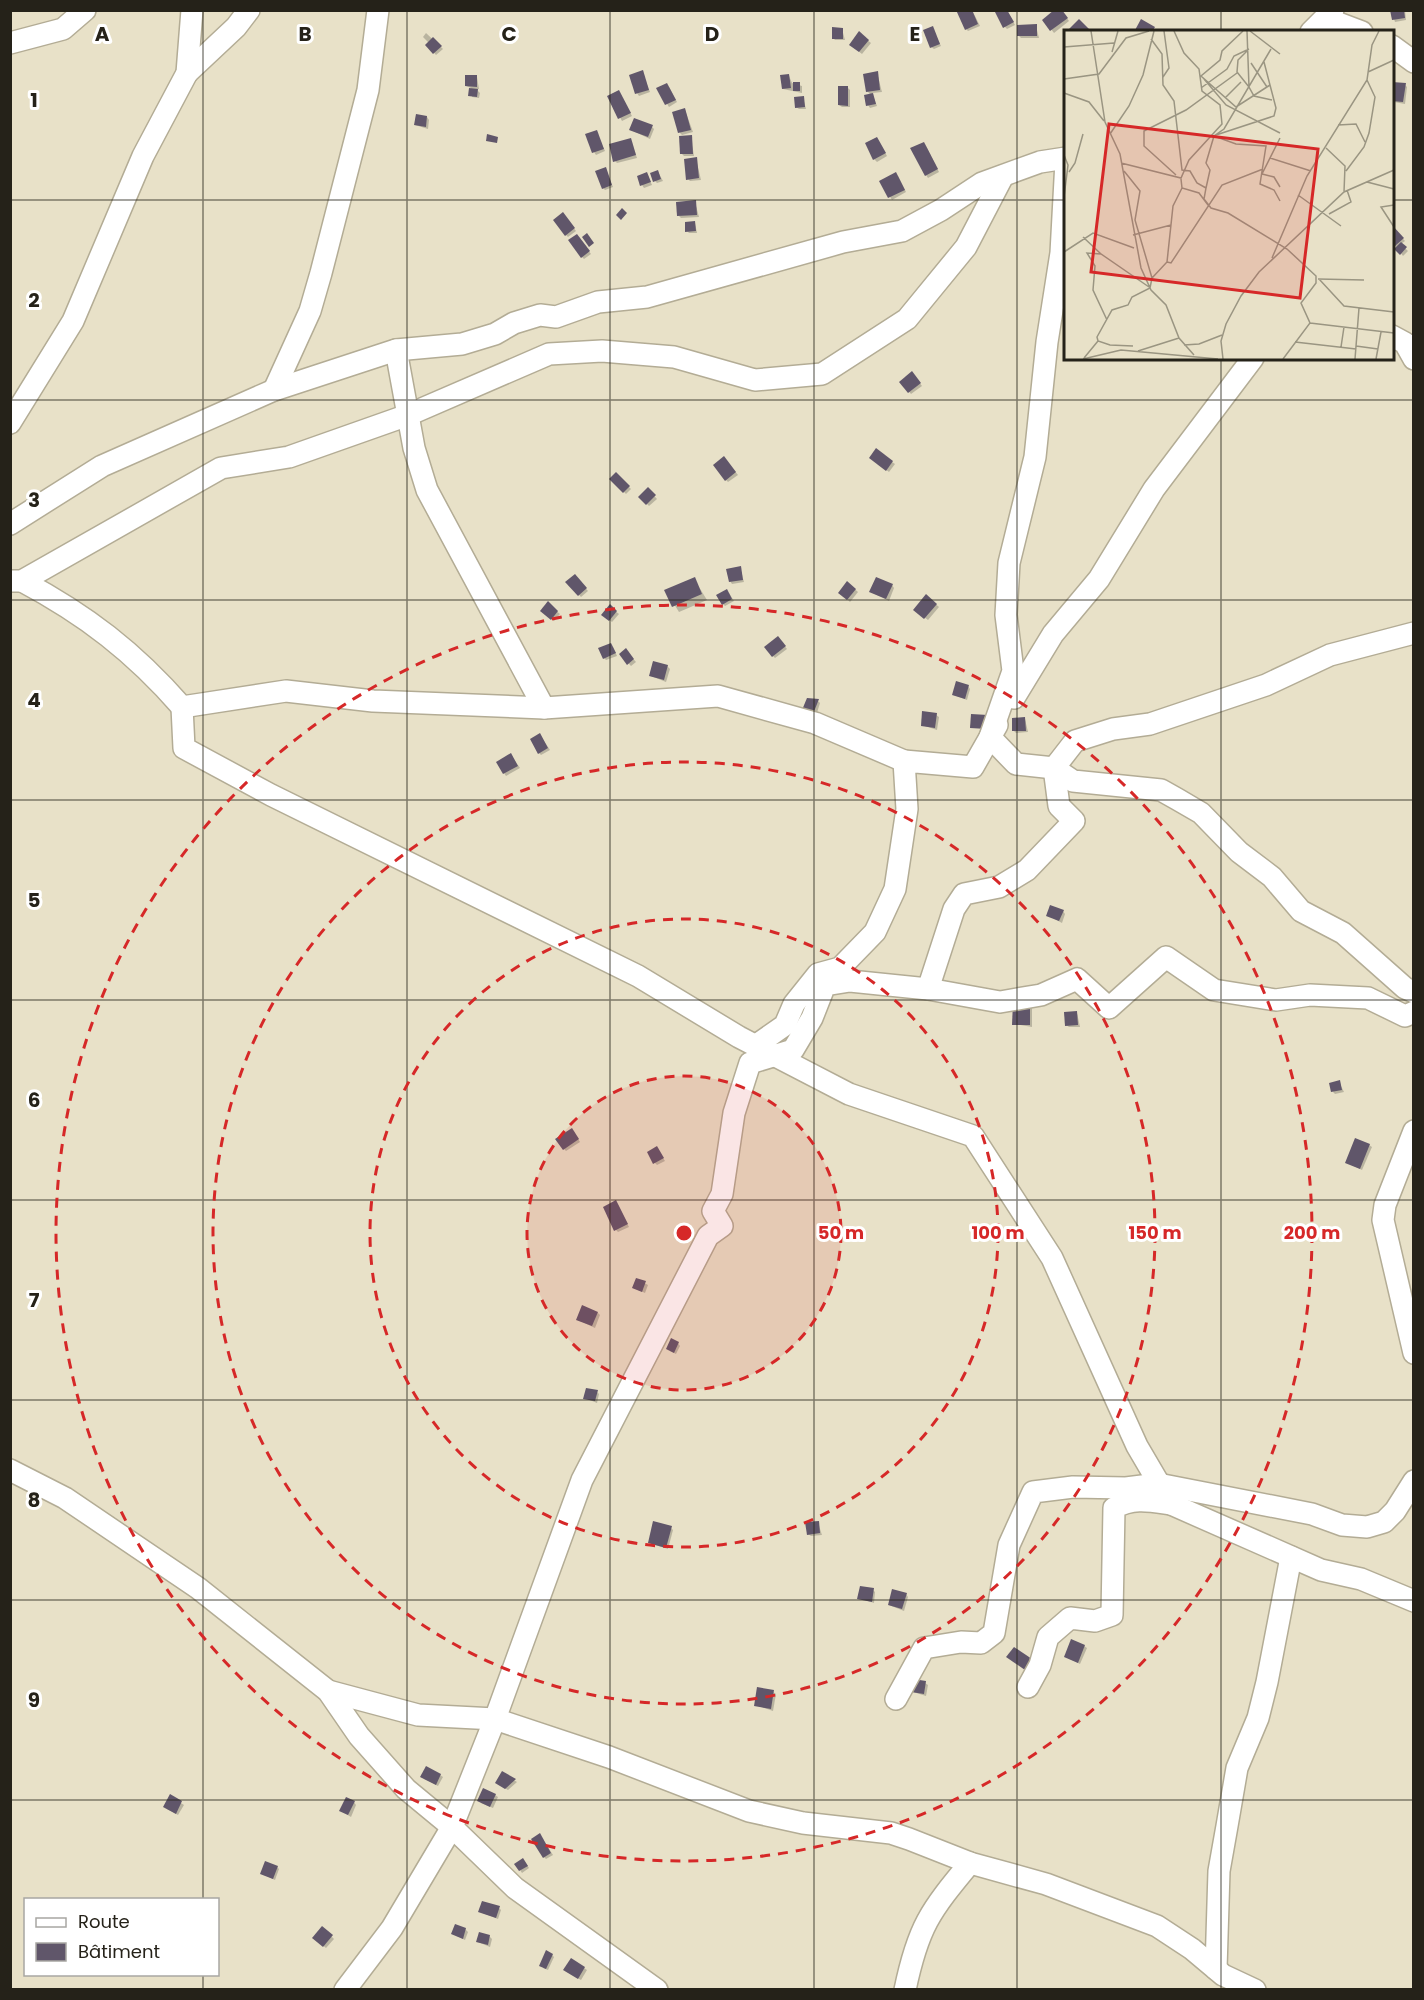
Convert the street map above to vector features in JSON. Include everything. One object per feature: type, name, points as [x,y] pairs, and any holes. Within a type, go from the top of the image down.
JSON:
[{"type":"street","points":[[10,43],[63,30],[85,10]]},
{"type":"street","points":[[187,73],[192,10]]},
{"type":"street","points":[[10,423],[73,321],[143,156],[187,73],[236,27],[249,10]]},
{"type":"street","points":[[274,390],[310,311],[321,273],[368,90],[378,10]]},
{"type":"street","points":[[1323,20],[1356,30]]},
{"type":"street","points":[[1394,48],[1413,62]]},
{"type":"street","points":[[10,524],[102,466],[274,390],[396,350],[462,344],[495,334],[514,322],[540,315],[556,317],[598,302],[647,297],[843,242],[902,231],[941,210],[982,183],[1040,162],[1064,160]]},
{"type":"street","points":[[16,581],[221,468],[289,457],[408,415],[549,354],[602,351],[674,357],[756,380],[822,374],[907,319],[966,247],[1003,176]]},
{"type":"street","points":[[990,737],[1013,671],[1006,615],[1009,563],[1035,457],[1047,342],[1061,253],[1064,183]]},
{"type":"street","points":[[1394,337],[1405,343],[1413,359]]},
{"type":"street","points":[[396,350],[414,448],[427,490],[544,708]]},
{"type":"street","points":[[182,707],[286,691],[372,701],[544,708],[718,696],[815,723],[904,761],[973,767],[1053,634],[1099,579],[1154,489],[1251,360]]},
{"type":"street","points":[[16,581],[66,605],[120,643],[149,670],[182,707],[184,748],[271,795],[638,976],[763,1050],[849,1094],[973,1136],[1052,1258],[1137,1446],[1171,1504]]},
{"type":"street","points":[[928,988],[954,909],[964,894],[999,887],[1027,870],[1074,821],[1059,806],[1054,768],[1075,741],[1113,729],[1150,724],[1266,685],[1330,655],[1413,633]]},
{"type":"street","points":[[990,737],[1017,764],[1054,768],[1074,781],[1161,790],[1201,813],[1239,852],[1272,878],[1301,910],[1343,933],[1405,988],[1413,992]]},
{"type":"street","points":[[345,1989],[392,1928],[452,1827],[495,1719],[582,1480],[708,1236],[722,1226],[713,1211],[722,1194],[734,1113],[750,1063],[785,1025],[794,1004],[818,974],[840,968],[875,932],[895,889],[907,809],[904,761]]},
{"type":"street","points":[[763,1050],[793,1050],[812,1018],[825,986],[850,981],[928,988],[1000,1002],[1041,995],[1077,979],[1109,1008],[1166,957],[1214,990],[1276,1000],[1310,995],[1368,998],[1405,1016],[1413,1012]]},
{"type":"street","points":[[1413,1131],[1385,1205],[1383,1220],[1413,1353]]},
{"type":"street","points":[[10,1470],[64,1498],[198,1588],[328,1691],[359,1736],[406,1789],[452,1827],[515,1888],[657,1989]]},
{"type":"street","points":[[896,1699],[924,1648],[961,1642],[981,1643],[994,1633],[1009,1545],[1033,1492],[1073,1487],[1126,1488],[1158,1484],[1312,1514],[1342,1525],[1367,1527],[1384,1522],[1395,1511],[1413,1481]]},
{"type":"street","points":[[1028,1687],[1040,1665],[1048,1637],[1063,1624],[1070,1618],[1095,1621],[1112,1615],[1114,1508],[1126,1502],[1144,1500],[1171,1504],[1321,1570],[1361,1579],[1413,1601]]},
{"type":"street","points":[[1216,1969],[1219,1871],[1237,1768],[1258,1718],[1265,1691],[1291,1557]]},
{"type":"street","points":[[328,1691],[418,1715],[495,1719],[609,1757],[748,1811],[802,1823],[891,1833],[970,1863],[1046,1884],[1157,1926],[1176,1937],[1216,1969],[1255,1989]]},
{"type":"street","points":[[905,1989],[920,1931],[932,1908],[970,1863]]},
{"type":"building","points":[[956,10],[972,10],[978,24],[965,30]]},
{"type":"building","points":[[994,10],[1007,10],[1014,22],[1003,28]]},
{"type":"building","points":[[1054,10],[1062,10],[1068,18],[1050,31],[1042,20]]},
{"type":"building","points":[[1390,10],[1404,10],[1405,18],[1392,20]]},
{"type":"building","points":[[1079,19],[1090,30],[1068,30]]},
{"type":"building","points":[[1141,19],[1155,27],[1153,30],[1135,30]]},
{"type":"building","points":[[1037,24],[1037,36],[1017,36],[1017,25]]},
{"type":"building","points":[[933,26],[940,44],[930,48],[923,30]]},
{"type":"building","points":[[832,27],[843,28],[843,39],[832,39]]},
{"type":"building","points":[[859,31],[869,40],[859,52],[849,45]]},
{"type":"building","points":[[433,37],[442,46],[433,54],[425,45]]},
{"type":"building","points":[[643,70],[649,90],[635,94],[629,75]]},
{"type":"building","points":[[878,71],[880,90],[866,92],[863,74]]},
{"type":"building","points":[[789,74],[791,88],[782,89],[780,75]]},
{"type":"building","points":[[465,75],[477,75],[477,87],[465,86]]},
{"type":"building","points":[[793,82],[800,82],[800,91],[793,91]]},
{"type":"building","points":[[1394,82],[1406,83],[1403,102],[1394,101]]},
{"type":"building","points":[[667,83],[676,100],[665,105],[656,88]]},
{"type":"building","points":[[838,86],[848,86],[848,106],[838,105]]},
{"type":"building","points":[[469,88],[478,89],[477,97],[468,96]]},
{"type":"building","points":[[619,90],[631,113],[618,119],[607,96]]},
{"type":"building","points":[[873,93],[876,104],[866,106],[864,95]]},
{"type":"building","points":[[804,96],[805,107],[795,108],[794,97]]},
{"type":"building","points":[[685,108],[691,130],[678,133],[672,112]]},
{"type":"building","points":[[416,114],[427,116],[426,127],[414,125]]},
{"type":"building","points":[[634,118],[653,125],[648,137],[629,130]]},
{"type":"building","points":[[597,130],[604,149],[592,153],[585,134]]},
{"type":"building","points":[[487,134],[498,137],[497,143],[486,141]]},
{"type":"building","points":[[692,135],[693,154],[680,154],[679,136]]},
{"type":"building","points":[[877,137],[886,153],[873,160],[865,143]]},
{"type":"building","points":[[631,138],[636,155],[613,162],[609,144]]},
{"type":"building","points":[[924,142],[938,169],[925,176],[910,148]]},
{"type":"building","points":[[697,157],[699,178],[686,180],[684,159]]},
{"type":"building","points":[[606,167],[612,185],[602,189],[595,171]]},
{"type":"building","points":[[658,170],[661,179],[653,182],[650,173]]},
{"type":"building","points":[[647,172],[651,182],[640,186],[637,176]]},
{"type":"building","points":[[896,172],[905,190],[888,198],[879,181]]},
{"type":"building","points":[[696,200],[697,215],[677,216],[676,202]]},
{"type":"building","points":[[622,208],[627,213],[621,220],[616,215]]},
{"type":"building","points":[[563,212],[575,228],[565,236],[553,220]]},
{"type":"building","points":[[695,221],[696,231],[685,232],[685,222]]},
{"type":"building","points":[[1394,227],[1404,238],[1394,245]]},
{"type":"building","points":[[587,233],[594,243],[589,247],[582,237]]},
{"type":"building","points":[[577,234],[590,251],[581,258],[568,240]]},
{"type":"building","points":[[1401,242],[1407,247],[1400,255],[1394,249]]},
{"type":"building","points":[[912,371],[921,383],[908,393],[899,382]]},
{"type":"building","points":[[876,448],[893,461],[886,471],[869,458]]},
{"type":"building","points":[[724,456],[736,472],[725,481],[713,465]]},
{"type":"building","points":[[616,472],[630,486],[623,493],[609,479]]},
{"type":"building","points":[[648,487],[656,495],[646,505],[638,497]]},
{"type":"building","points":[[741,566],[743,580],[729,582],[726,569]]},
{"type":"building","points":[[575,574],[587,588],[578,596],[565,582]]},
{"type":"building","points":[[695,577],[702,594],[672,607],[664,590]]},
{"type":"building","points":[[876,577],[893,584],[886,599],[869,592]]},
{"type":"building","points":[[847,581],[856,589],[847,600],[838,593]]},
{"type":"building","points":[[727,589],[732,599],[722,605],[716,595]]},
{"type":"building","points":[[926,594],[937,604],[924,619],[913,610]]},
{"type":"building","points":[[548,601],[558,611],[551,620],[540,611]]},
{"type":"building","points":[[610,604],[617,611],[609,621],[601,615]]},
{"type":"building","points":[[778,636],[786,646],[772,657],[764,647]]},
{"type":"building","points":[[611,643],[616,653],[603,659],[598,648]]},
{"type":"building","points":[[626,648],[634,659],[627,665],[619,654]]},
{"type":"building","points":[[653,661],[668,665],[664,680],[649,676]]},
{"type":"building","points":[[956,681],[969,685],[965,699],[952,695]]},
{"type":"building","points":[[807,698],[819,699],[813,714],[802,710]]},
{"type":"building","points":[[922,711],[937,713],[935,728],[921,726]]},
{"type":"building","points":[[971,714],[988,715],[987,729],[970,728]]},
{"type":"building","points":[[1025,717],[1026,731],[1012,731],[1012,718]]},
{"type":"building","points":[[540,733],[548,748],[538,754],[530,739]]},
{"type":"building","points":[[511,753],[518,766],[503,774],[496,762]]},
{"type":"building","points":[[1050,905],[1064,910],[1059,921],[1046,916]]},
{"type":"building","points":[[1013,1002],[1030,1003],[1030,1025],[1012,1025]]},
{"type":"building","points":[[1077,1011],[1078,1025],[1065,1026],[1064,1012]]},
{"type":"building","points":[[1340,1080],[1342,1090],[1331,1092],[1329,1083]]},
{"type":"building","points":[[572,1128],[579,1139],[563,1150],[555,1139]]},
{"type":"building","points":[[1355,1138],[1370,1144],[1360,1169],[1345,1163]]},
{"type":"building","points":[[657,1146],[664,1158],[653,1164],[647,1152]]},
{"type":"building","points":[[616,1200],[628,1224],[614,1231],[603,1207]]},
{"type":"building","points":[[636,1278],[646,1281],[642,1292],[632,1288]]},
{"type":"building","points":[[582,1305],[598,1312],[592,1326],[576,1320]]},
{"type":"building","points":[[671,1338],[679,1342],[674,1353],[666,1349]]},
{"type":"building","points":[[586,1388],[598,1390],[595,1401],[583,1399]]},
{"type":"building","points":[[653,1521],[672,1526],[666,1548],[648,1543]]},
{"type":"building","points":[[819,1521],[820,1533],[807,1535],[805,1522]]},
{"type":"building","points":[[860,1586],[874,1588],[872,1602],[857,1599]]},
{"type":"building","points":[[892,1589],[907,1593],[902,1609],[888,1605]]},
{"type":"building","points":[[1071,1639],[1085,1645],[1078,1663],[1064,1657]]},
{"type":"building","points":[[1014,1647],[1032,1659],[1025,1670],[1006,1657]]},
{"type":"building","points":[[913,1679],[926,1681],[924,1694],[911,1692]]},
{"type":"building","points":[[757,1687],[774,1690],[771,1709],[754,1706]]},
{"type":"building","points":[[426,1766],[441,1774],[436,1785],[420,1777]]},
{"type":"building","points":[[502,1771],[516,1779],[505,1789],[495,1783]]},
{"type":"building","points":[[483,1788],[496,1794],[490,1807],[477,1801]]},
{"type":"building","points":[[170,1794],[182,1801],[176,1814],[163,1807]]},
{"type":"building","points":[[346,1797],[355,1801],[348,1815],[339,1811]]},
{"type":"building","points":[[540,1833],[551,1853],[543,1858],[531,1839]]},
{"type":"building","points":[[523,1858],[528,1866],[519,1871],[514,1864]]},
{"type":"building","points":[[265,1861],[278,1866],[273,1879],[260,1874]]},
{"type":"building","points":[[482,1901],[500,1906],[496,1918],[478,1912]]},
{"type":"building","points":[[455,1924],[466,1928],[463,1939],[451,1934]]},
{"type":"building","points":[[322,1926],[333,1935],[323,1947],[312,1938]]},
{"type":"building","points":[[479,1932],[490,1935],[488,1945],[476,1942]]},
{"type":"building","points":[[546,1950],[553,1954],[546,1969],[539,1966]]},
{"type":"building","points":[[571,1958],[585,1967],[578,1979],[563,1970]]}]
